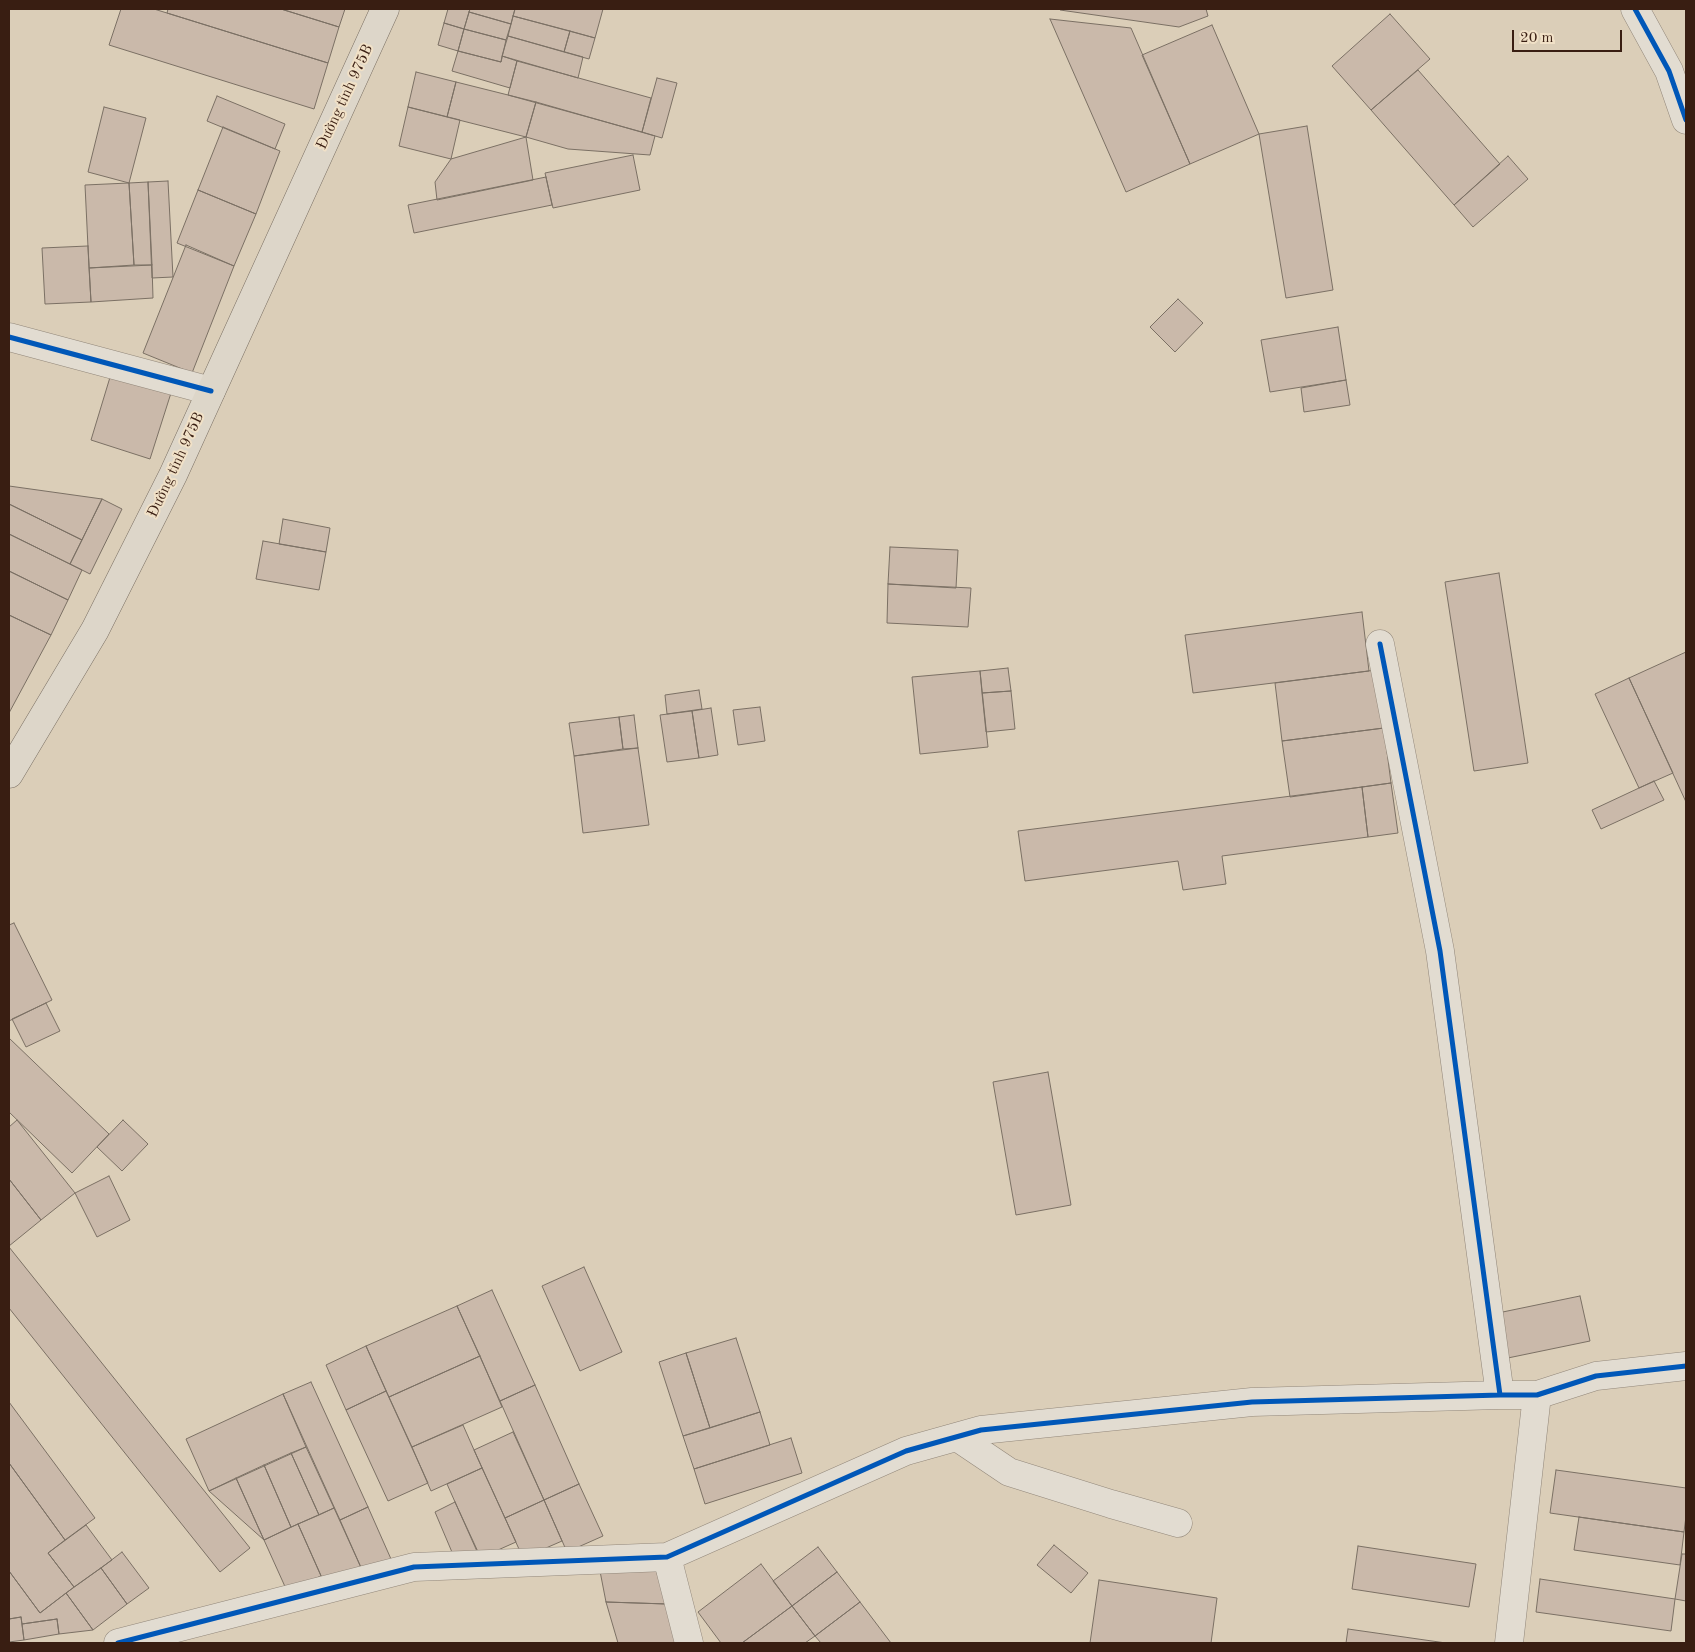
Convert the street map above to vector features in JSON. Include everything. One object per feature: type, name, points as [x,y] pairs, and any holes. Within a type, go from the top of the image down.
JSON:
[{"type":"main road","name":"Đường tỉnh 975B","points":[[9,774],[95,630],[173,475],[385,9]]},
{"type":"street","points":[[1635,9],[1670,71],[1686,120]]},
{"type":"street","points":[[9,337],[211,391]]},
{"type":"street","points":[[1380,644],[1440,951],[1500,1395]]},
{"type":"street","points":[[118,1643],[414,1567],[667,1557],[906,1451],[981,1430],[1252,1402],[1537,1395],[1596,1376],[1686,1366]]},
{"type":"street","points":[[1509,1643],[1537,1395]]},
{"type":"street","points":[[957,1437],[1008,1472],[1178,1523]]},
{"type":"street","points":[[667,1557],[689,1643]]},
{"type":"building","points":[[121,9],[154,9],[328,63],[314,109],[109,45]]},
{"type":"building","points":[[168,9],[281,9],[339,27],[328,63],[167,13]]},
{"type":"building","points":[[281,9],[345,9],[339,27]]},
{"type":"building","points":[[448,9],[470,9],[464,29],[444,23]]},
{"type":"building","points":[[470,9],[515,9],[511,24],[469,12]]},
{"type":"building","points":[[515,9],[603,9],[595,38],[513,16]]},
{"type":"building","points":[[1060,9],[1206,9],[1208,16],[1179,27]]},
{"type":"building","points":[[469,12],[511,24],[506,40],[464,29]]},
{"type":"building","points":[[1390,14],[1430,59],[1371,110],[1332,66]]},
{"type":"building","points":[[513,16],[570,31],[564,52],[508,36]]},
{"type":"building","points":[[1050,19],[1131,28],[1190,164],[1126,192]]},
{"type":"building","points":[[444,23],[464,29],[458,51],[438,45]]},
{"type":"building","points":[[1212,25],[1259,134],[1190,164],[1142,55]]},
{"type":"building","points":[[464,29],[506,40],[501,62],[458,51]]},
{"type":"building","points":[[570,31],[595,38],[589,59],[564,52]]},
{"type":"building","points":[[508,36],[583,57],[578,78],[502,56]]},
{"type":"building","points":[[458,51],[501,62],[502,56],[517,61],[510,88],[452,71]]},
{"type":"building","points":[[517,61],[651,98],[642,132],[508,95]]},
{"type":"building","points":[[1418,70],[1500,164],[1454,205],[1371,110]]},
{"type":"building","points":[[416,72],[456,82],[447,117],[408,107]]},
{"type":"building","points":[[657,78],[677,83],[662,138],[642,132]]},
{"type":"building","points":[[456,82],[536,102],[526,137],[447,117]]},
{"type":"building","points":[[217,96],[285,124],[275,149],[207,121]]},
{"type":"building","points":[[536,102],[655,136],[650,155],[568,149],[526,137]]},
{"type":"building","points":[[104,107],[146,118],[129,183],[88,172]]},
{"type":"building","points":[[408,107],[460,120],[451,159],[399,146]]},
{"type":"building","points":[[1307,126],[1333,290],[1286,298],[1259,134]]},
{"type":"building","points":[[223,127],[280,151],[256,214],[198,190]]},
{"type":"building","points":[[526,137],[533,180],[437,200],[435,182],[451,159]]},
{"type":"building","points":[[633,155],[640,190],[553,208],[545,173]]},
{"type":"building","points":[[1508,156],[1528,179],[1473,227],[1454,205]]},
{"type":"building","points":[[546,177],[552,205],[414,233],[408,205]]},
{"type":"building","points":[[168,181],[173,277],[152,278],[148,182]]},
{"type":"building","points":[[148,182],[152,265],[134,265],[129,183]]},
{"type":"building","points":[[129,183],[134,265],[89,268],[85,185]]},
{"type":"building","points":[[198,190],[256,214],[234,266],[177,243]]},
{"type":"building","points":[[186,245],[234,266],[192,373],[143,353]]},
{"type":"building","points":[[88,246],[91,302],[45,304],[42,248]]},
{"type":"building","points":[[152,265],[153,298],[91,302],[89,268]]},
{"type":"building","points":[[1178,299],[1203,323],[1175,352],[1150,327]]},
{"type":"building","points":[[1338,327],[1346,380],[1270,392],[1261,340]]},
{"type":"building","points":[[111,374],[171,393],[150,459],[91,440]]},
{"type":"building","points":[[1346,380],[1350,405],[1304,412],[1301,388]]},
{"type":"building","points":[[9,486],[102,499],[82,540],[9,504]]},
{"type":"building","points":[[102,499],[122,509],[90,574],[70,564]]},
{"type":"building","points":[[9,504],[82,540],[70,564],[9,534]]},
{"type":"building","points":[[283,519],[330,528],[326,552],[279,544]]},
{"type":"building","points":[[9,534],[82,570],[68,600],[9,571]]},
{"type":"building","points":[[263,541],[326,552],[319,590],[256,579]]},
{"type":"building","points":[[890,547],[958,550],[956,588],[888,584]]},
{"type":"building","points":[[9,571],[68,600],[51,635],[9,615]]},
{"type":"building","points":[[1499,573],[1528,763],[1474,771],[1445,582]]},
{"type":"building","points":[[888,584],[971,588],[968,627],[887,623]]},
{"type":"building","points":[[1362,612],[1369,671],[1193,693],[1185,635]]},
{"type":"building","points":[[9,615],[51,635],[9,713]]},
{"type":"building","points":[[1686,652],[1686,802],[1629,678]]},
{"type":"building","points":[[1008,668],[1011,691],[982,693],[980,671]]},
{"type":"building","points":[[1376,670],[1384,728],[1282,741],[1275,683]]},
{"type":"building","points":[[980,671],[988,747],[920,754],[912,677]]},
{"type":"building","points":[[1629,678],[1673,773],[1639,788],[1595,694]]},
{"type":"building","points":[[699,690],[702,709],[667,714],[665,695]]},
{"type":"building","points":[[1011,691],[1015,729],[986,732],[982,693]]},
{"type":"building","points":[[760,707],[765,741],[738,745],[733,710]]},
{"type":"building","points":[[711,708],[718,755],[699,758],[692,711]]},
{"type":"building","points":[[692,711],[699,758],[667,762],[660,715]]},
{"type":"building","points":[[634,715],[638,748],[623,749],[619,717]]},
{"type":"building","points":[[619,717],[623,749],[574,756],[569,723]]},
{"type":"building","points":[[1384,728],[1391,783],[1290,797],[1282,741]]},
{"type":"building","points":[[638,748],[649,825],[583,833],[574,756]]},
{"type":"building","points":[[1654,781],[1664,800],[1601,829],[1592,810]]},
{"type":"building","points":[[1391,783],[1398,833],[1368,837],[1362,787]]},
{"type":"building","points":[[1362,787],[1368,837],[1222,856],[1226,884],[1183,890],[1178,861],[1025,881],[1018,831]]},
{"type":"building","points":[[14,923],[52,1000],[9,1021],[9,925]]},
{"type":"building","points":[[46,1003],[60,1031],[26,1047],[12,1019]]},
{"type":"building","points":[[9,1038],[109,1134],[72,1173],[9,1112]]},
{"type":"building","points":[[1048,1072],[1071,1205],[1016,1215],[993,1082]]},
{"type":"building","points":[[17,1120],[75,1193],[41,1220],[9,1179],[9,1127]]},
{"type":"building","points":[[123,1120],[148,1144],[122,1171],[97,1147]]},
{"type":"building","points":[[109,1176],[130,1220],[97,1237],[75,1193]]},
{"type":"building","points":[[9,1179],[41,1220],[9,1246]]},
{"type":"building","points":[[9,1247],[250,1548],[220,1572],[9,1308]]},
{"type":"building","points":[[584,1267],[622,1352],[580,1371],[542,1286]]},
{"type":"building","points":[[492,1290],[535,1385],[500,1401],[457,1306]]},
{"type":"building","points":[[1580,1296],[1590,1341],[1503,1359],[1493,1314]]},
{"type":"building","points":[[457,1306],[480,1356],[389,1397],[366,1346]]},
{"type":"building","points":[[736,1338],[760,1412],[710,1428],[686,1353]]},
{"type":"building","points":[[366,1346],[386,1391],[346,1410],[326,1365]]},
{"type":"building","points":[[686,1353],[710,1428],[683,1436],[659,1362]]},
{"type":"building","points":[[480,1356],[502,1407],[412,1447],[389,1397]]},
{"type":"building","points":[[311,1382],[368,1507],[340,1520],[283,1394]]},
{"type":"building","points":[[535,1385],[579,1484],[544,1500],[500,1401]]},
{"type":"building","points":[[386,1391],[428,1483],[388,1501],[346,1410]]},
{"type":"building","points":[[283,1394],[306,1447],[209,1491],[186,1439]]},
{"type":"building","points":[[9,1402],[95,1518],[65,1540],[9,1463]]},
{"type":"building","points":[[760,1412],[770,1445],[694,1469],[683,1436]]},
{"type":"building","points":[[463,1425],[482,1468],[431,1491],[412,1447]]},
{"type":"building","points":[[513,1432],[544,1500],[505,1518],[474,1450]]},
{"type":"building","points":[[791,1438],[802,1473],[705,1504],[694,1469]]},
{"type":"building","points":[[306,1447],[334,1508],[319,1515],[291,1453]]},
{"type":"building","points":[[291,1453],[319,1515],[291,1527],[264,1465]]},
{"type":"building","points":[[9,1463],[65,1540],[48,1553],[74,1587],[40,1613],[9,1571]]},
{"type":"building","points":[[264,1465],[291,1527],[264,1540],[236,1478]]},
{"type":"building","points":[[482,1468],[516,1542],[480,1558],[447,1484]]},
{"type":"building","points":[[1556,1470],[1686,1488],[1684,1532],[1550,1513]]},
{"type":"building","points":[[236,1478],[264,1540],[209,1491]]},
{"type":"building","points":[[579,1484],[603,1536],[567,1552],[544,1500]]},
{"type":"building","points":[[544,1500],[562,1541],[523,1558],[505,1518]]},
{"type":"building","points":[[455,1502],[479,1554],[457,1564],[435,1512]]},
{"type":"building","points":[[368,1507],[391,1559],[363,1572],[340,1520]]},
{"type":"building","points":[[334,1508],[363,1572],[327,1589],[298,1524]]},
{"type":"building","points":[[1579,1517],[1684,1532],[1680,1565],[1574,1550]]},
{"type":"building","points":[[298,1524],[321,1576],[287,1591],[264,1540]]},
{"type":"building","points":[[86,1525],[112,1560],[74,1587],[48,1553]]},
{"type":"building","points":[[1054,1545],[1088,1573],[1071,1593],[1037,1565]]},
{"type":"building","points":[[1358,1546],[1476,1564],[1469,1607],[1352,1589]]},
{"type":"building","points":[[818,1547],[837,1572],[792,1606],[773,1581]]},
{"type":"building","points":[[122,1552],[149,1588],[127,1604],[101,1568]]},
{"type":"building","points":[[1682,1554],[1686,1554],[1686,1601],[1675,1599]]},
{"type":"building","points":[[761,1564],[792,1606],[742,1643],[721,1643],[698,1612]]},
{"type":"building","points":[[599,1566],[656,1570],[667,1604],[606,1602]]},
{"type":"building","points":[[101,1568],[127,1604],[93,1630],[66,1593]]},
{"type":"building","points":[[9,1571],[40,1613],[66,1593],[93,1630],[59,1634],[57,1619],[22,1624],[21,1617],[9,1619]]},
{"type":"building","points":[[837,1572],[860,1602],[815,1636],[792,1606]]},
{"type":"building","points":[[1540,1579],[1675,1599],[1671,1631],[1536,1612]]},
{"type":"building","points":[[1099,1580],[1217,1598],[1211,1643],[1090,1643]]},
{"type":"building","points":[[606,1602],[667,1604],[677,1643],[618,1643]]},
{"type":"building","points":[[860,1602],[891,1643],[821,1643],[815,1636]]},
{"type":"building","points":[[792,1606],[815,1636],[805,1643],[742,1643]]},
{"type":"building","points":[[21,1617],[24,1640],[9,1642],[9,1619]]},
{"type":"building","points":[[57,1619],[59,1634],[24,1640],[22,1624]]},
{"type":"building","points":[[1348,1629],[1446,1643],[1346,1643]]},
{"type":"cycle path","points":[[1635,9],[1669,71],[1686,120]]},
{"type":"cycle path","points":[[9,337],[211,391]]},
{"type":"cycle path","points":[[1380,644],[1440,951],[1500,1395]]},
{"type":"cycle path","points":[[118,1643],[414,1567],[667,1557],[906,1451],[981,1430],[1252,1402],[1537,1395],[1596,1376],[1686,1366]]}]
